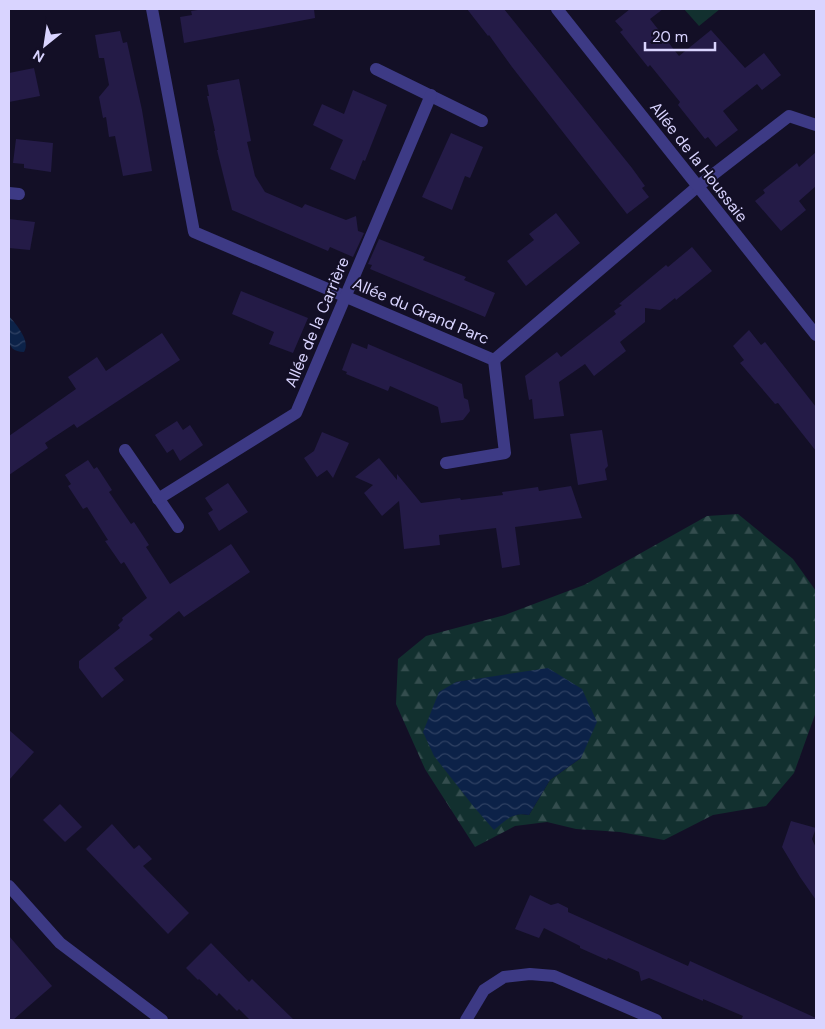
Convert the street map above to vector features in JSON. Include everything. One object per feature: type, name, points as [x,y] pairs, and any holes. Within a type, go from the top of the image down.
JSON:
[{"type":"street","name":"Allée du Grand Parc","points":[[152,9],[194,232],[494,360],[697,187],[789,116],[816,125]]},
{"type":"street","name":"Allée de la Houssaie","points":[[557,9],[816,335]]},
{"type":"street","points":[[376,69],[482,120]]},
{"type":"street","name":"Allée de la Carrière","points":[[158,499],[296,414],[430,95]]},
{"type":"street","points":[[446,463],[504,452],[494,360]]},
{"type":"street","points":[[125,450],[178,527]]},
{"type":"street","points":[[9,886],[60,943],[162,1020]]},
{"type":"street","points":[[466,1020],[484,990],[504,977],[530,974],[554,976],[656,1020]]},
{"type":"green space","points":[[684,9],[720,9],[699,26]]},
{"type":"green space","points":[[738,514],[793,559],[816,591],[816,712],[794,773],[766,806],[713,815],[664,840],[620,832],[576,829],[547,822],[515,826],[475,847],[425,769],[396,704],[398,659],[426,636],[505,615],[584,585],[707,516]],"holes":[[[478,679],[581,758],[550,780],[529,815],[520,814],[508,817],[456,682]]]},
{"type":"water","points":[[9,316],[19,329],[26,343],[24,352],[13,349],[10,345],[8,334]]},
{"type":"water","points":[[548,668],[582,689],[597,722],[581,758],[550,780],[529,815],[514,816],[494,830],[434,756],[423,732],[439,692],[456,682]]},
{"type":"building","points":[[204,9],[314,9],[315,18],[184,43],[180,17],[192,15],[191,11]]},
{"type":"building","points":[[467,9],[504,9],[632,168],[645,186],[642,188],[649,197],[627,214]]},
{"type":"building","points":[[630,9],[663,9],[650,19],[679,56],[711,30],[745,68],[764,53],[781,75],[762,90],[757,84],[723,111],[738,130],[716,147],[708,137],[705,139],[678,105],[680,102],[650,65],[648,67],[620,32],[623,30],[615,21]]},
{"type":"building","points":[[120,31],[123,43],[127,42],[142,110],[152,171],[123,176],[115,136],[109,137],[106,117],[103,118],[99,97],[109,85],[104,58],[99,58],[95,35]]},
{"type":"building","points":[[34,68],[40,96],[9,102],[9,73]]},
{"type":"building","points":[[239,79],[251,141],[247,142],[255,176],[265,192],[302,208],[305,204],[346,220],[356,216],[358,231],[364,233],[353,257],[330,247],[328,251],[232,210],[217,150],[207,96],[209,96],[207,85]]},
{"type":"building","points":[[353,90],[387,105],[365,161],[363,160],[355,180],[330,169],[343,140],[313,125],[322,104],[344,114]]},
{"type":"building","points":[[451,133],[483,147],[470,178],[465,176],[452,210],[422,197]]},
{"type":"building","points":[[16,139],[53,143],[51,172],[24,168],[24,164],[13,163]]},
{"type":"building","points":[[816,152],[816,186],[799,201],[806,210],[781,231],[755,201],[765,193],[763,190],[797,163],[799,167]]},
{"type":"building","points":[[556,213],[580,243],[526,286],[507,261],[534,240],[529,234]]},
{"type":"building","points":[[9,219],[35,222],[30,250],[9,248]]},
{"type":"building","points":[[379,239],[425,257],[423,260],[466,277],[464,280],[495,293],[485,317],[370,269],[372,265],[368,264]]},
{"type":"building","points":[[692,247],[712,271],[676,300],[675,298],[660,310],[645,308],[645,322],[620,342],[626,351],[594,376],[585,364],[559,382],[564,416],[534,419],[532,399],[529,400],[525,376],[557,352],[561,357],[616,314],[614,311],[622,305],[619,304],[666,265],[668,267]]},
{"type":"building","points":[[241,291],[308,318],[293,353],[269,344],[274,332],[232,314]]},
{"type":"building","points":[[749,330],[761,345],[765,342],[816,407],[816,451],[778,403],[775,404],[740,363],[744,360],[733,346]]},
{"type":"building","points":[[162,333],[180,360],[77,428],[74,424],[45,443],[48,448],[9,475],[9,436],[76,389],[68,377],[97,357],[106,371]]},
{"type":"building","points":[[352,343],[367,349],[368,344],[462,384],[464,398],[468,400],[470,411],[463,420],[441,423],[438,407],[390,386],[388,391],[346,374],[347,372],[342,370]]},
{"type":"building","points":[[177,421],[183,430],[190,425],[203,445],[180,461],[173,449],[167,453],[155,435]]},
{"type":"building","points":[[602,430],[608,466],[605,469],[607,480],[578,485],[570,434]]},
{"type":"building","points":[[322,432],[349,443],[333,478],[327,470],[317,477],[304,458],[314,451]]},
{"type":"building","points":[[379,458],[397,480],[397,474],[421,503],[503,495],[502,492],[538,487],[539,491],[571,486],[582,518],[515,527],[520,565],[502,568],[496,528],[439,535],[440,545],[404,549],[399,501],[382,516],[364,493],[373,485],[355,477]]},
{"type":"building","points":[[88,460],[94,469],[97,467],[112,490],[109,492],[131,524],[134,522],[149,545],[146,547],[170,584],[231,544],[250,572],[184,617],[179,611],[149,635],[153,639],[114,668],[124,680],[102,698],[79,668],[79,661],[120,628],[118,625],[123,620],[122,618],[147,598],[124,562],[121,564],[105,541],[108,540],[87,507],[83,509],[68,486],[71,484],[65,475]]},
{"type":"building","points":[[228,483],[248,512],[219,531],[208,513],[213,510],[205,498]]},
{"type":"building","points":[[9,730],[34,752],[9,780]]},
{"type":"building","points":[[60,804],[82,827],[65,842],[43,820]]},
{"type":"building","points":[[791,821],[816,828],[812,839],[816,848],[816,900],[782,847]]},
{"type":"building","points":[[112,824],[134,849],[139,845],[152,859],[143,866],[189,913],[168,934],[86,849]]},
{"type":"building","points":[[530,895],[551,905],[558,903],[568,908],[568,912],[688,966],[690,961],[816,1018],[816,1020],[741,1020],[743,1016],[703,999],[703,1001],[649,978],[641,981],[639,972],[580,948],[580,946],[544,928],[539,938],[515,929]]},
{"type":"building","points":[[9,936],[52,986],[13,1020],[9,1020]]},
{"type":"building","points":[[211,943],[249,982],[252,979],[294,1020],[250,1020],[239,1009],[237,1011],[219,993],[217,996],[198,980],[186,968]]}]
